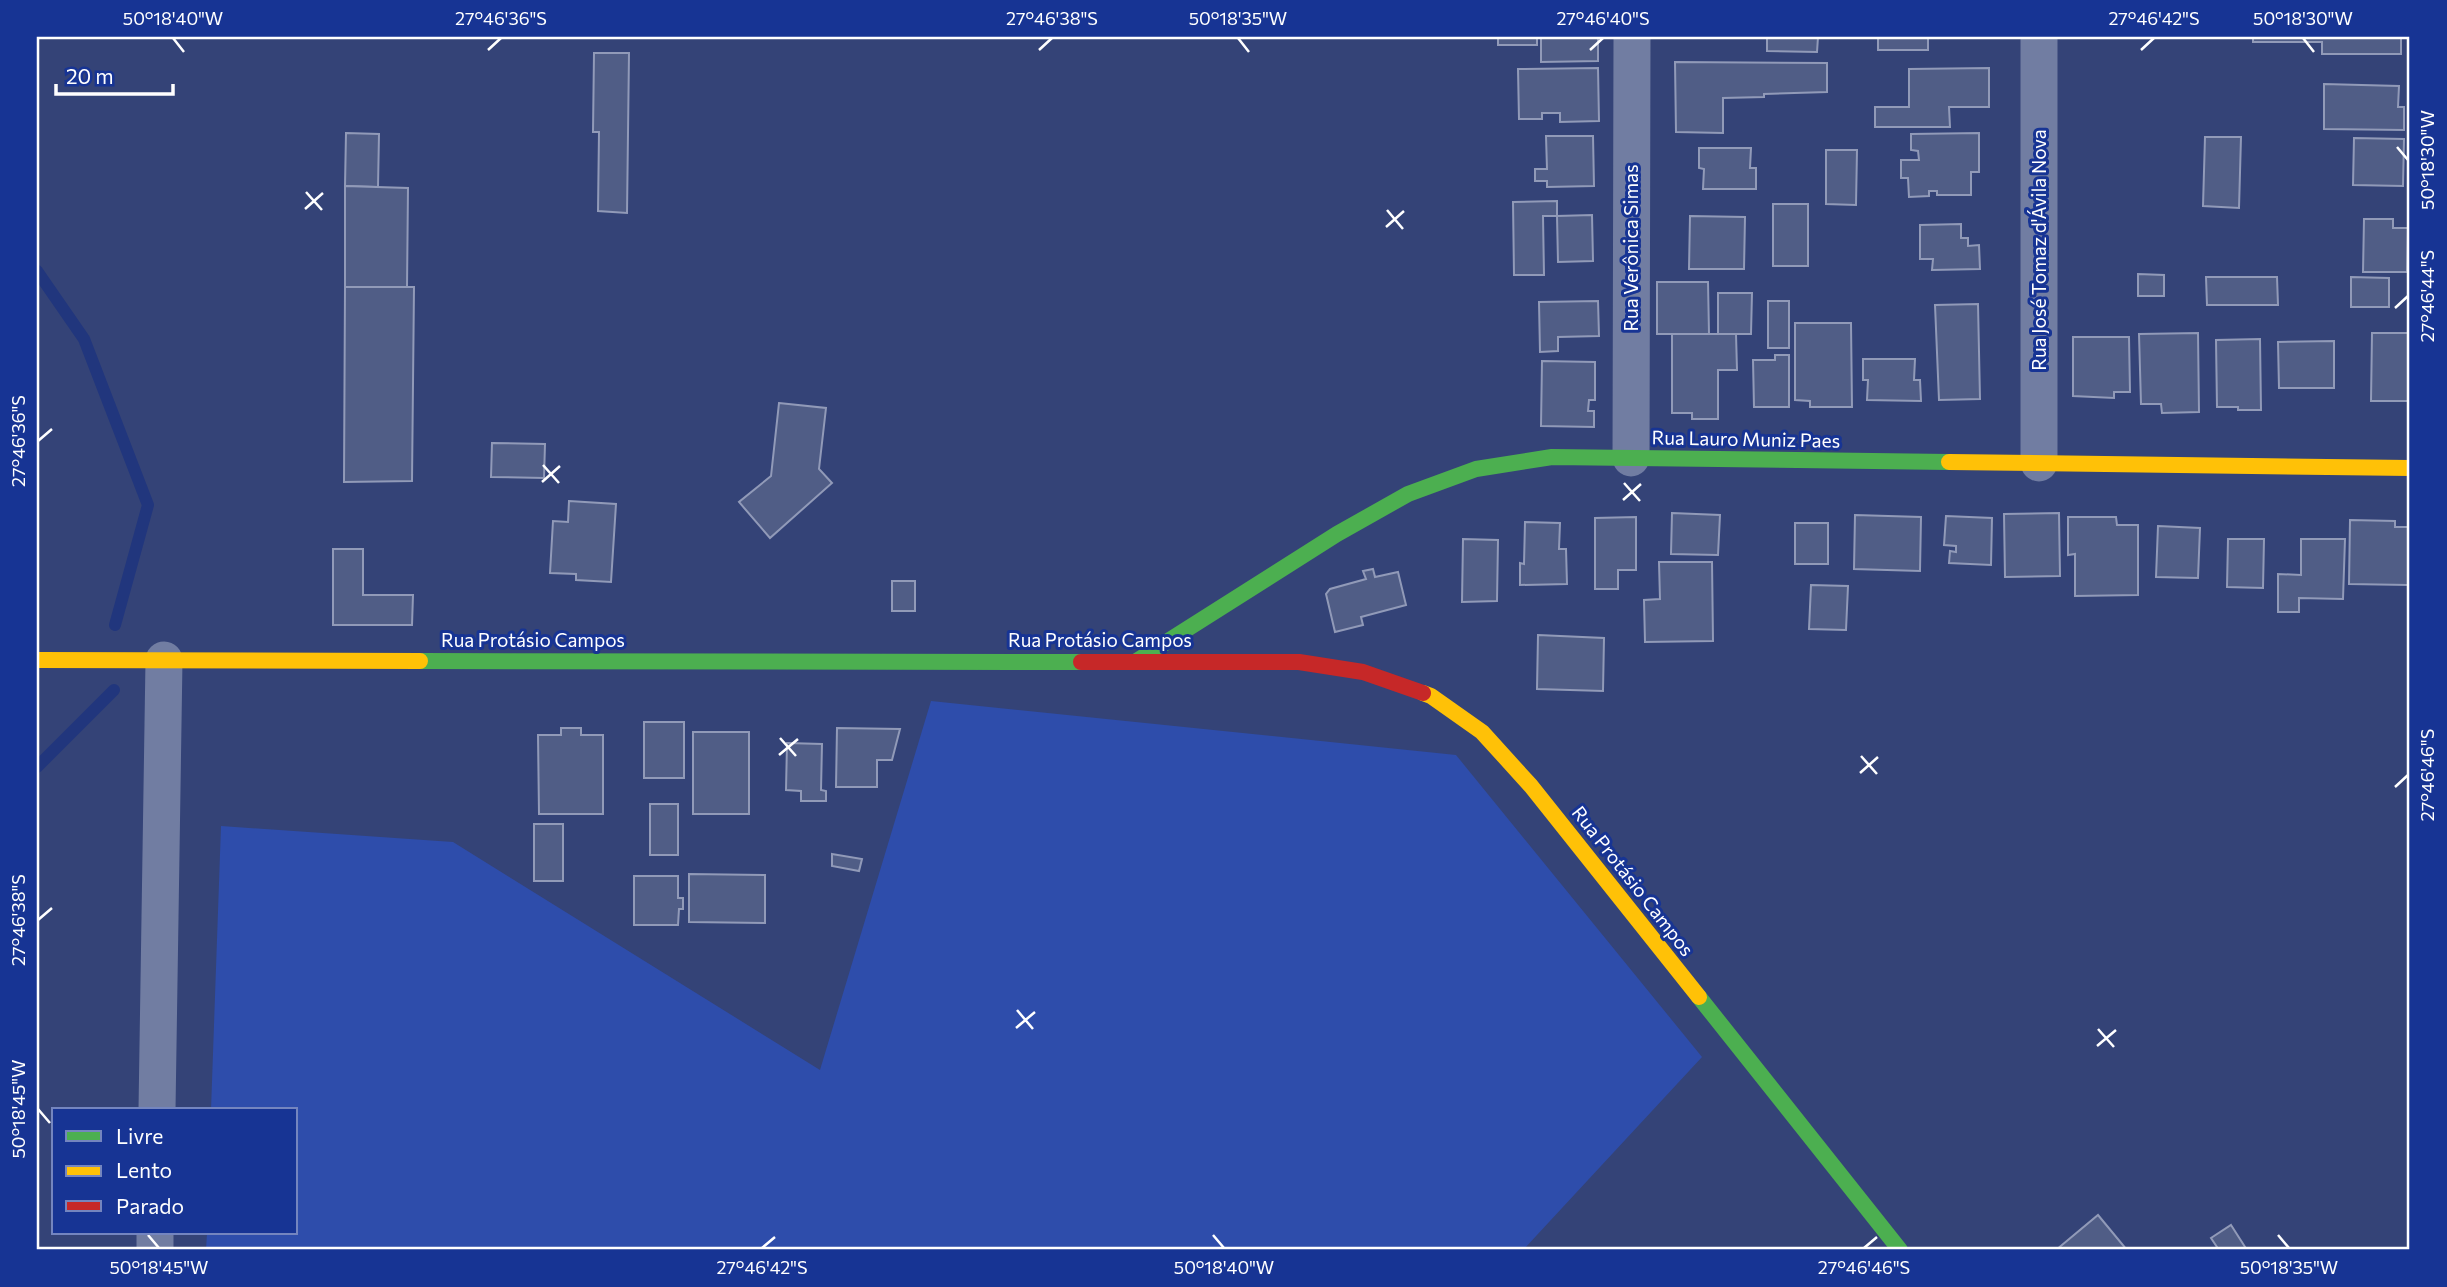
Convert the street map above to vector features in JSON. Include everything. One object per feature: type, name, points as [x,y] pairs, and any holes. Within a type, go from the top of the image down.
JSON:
[{"type":"street","name":"Rua Verônica Simas","points":[[1631,458],[1632,37]]},
{"type":"street","name":"Rua José Tomaz d'Ávila Nova","points":[[2039,37],[2039,463]]},
{"type":"street","name":"Rua Lauro Muniz Paes","points":[[1135,662],[1337,534],[1408,494],[1476,469],[1552,457],[2410,468]]},
{"type":"street","name":"Rua Protásio Campos","points":[[37,660],[1299,662],[1363,672],[1431,696],[1482,732],[1531,786],[1900,1250]]},
{"type":"street","points":[[157,1108],[164,660]]},
{"type":"shaded area","points":[[931,701],[1456,755],[1702,1057],[1523,1250],[206,1250],[207,1234],[298,1234],[298,1108],[211,1108],[221,826],[453,842],[820,1070]]},
{"type":"building","points":[[1498,37],[1537,37],[1537,45],[1498,45]]},
{"type":"building","points":[[1541,37],[1598,37],[1598,61],[1541,62]]},
{"type":"building","points":[[1767,37],[1818,37],[1817,52],[1767,51]]},
{"type":"building","points":[[1878,37],[1928,37],[1928,50],[1878,50]]},
{"type":"building","points":[[2253,37],[2401,37],[2401,54],[2322,54],[2322,42],[2253,42]]},
{"type":"building","points":[[594,53],[629,53],[627,213],[598,211],[599,132],[593,132]]},
{"type":"building","points":[[1675,62],[1827,63],[1827,92],[1723,98],[1723,133],[1676,132]]},
{"type":"building","points":[[1598,68],[1599,121],[1560,122],[1560,113],[1542,113],[1542,119],[1519,119],[1518,69]]},
{"type":"building","points":[[1989,68],[1989,107],[1949,107],[1950,127],[1875,127],[1875,107],[1909,107],[1909,69]]},
{"type":"building","points":[[2324,84],[2399,86],[2398,107],[2404,107],[2404,130],[2324,129]]},
{"type":"building","points":[[346,133],[379,134],[378,187],[345,186]]},
{"type":"building","points":[[1979,133],[1979,172],[1971,172],[1971,195],[1937,195],[1937,191],[1929,191],[1929,196],[1909,197],[1908,178],[1901,178],[1901,160],[1919,160],[1918,151],[1911,150],[1911,134]]},
{"type":"building","points":[[1546,136],[1593,136],[1594,186],[1547,187],[1547,181],[1535,181],[1535,169],[1547,169]]},
{"type":"building","points":[[2205,137],[2241,137],[2239,208],[2203,206]]},
{"type":"building","points":[[2354,138],[2404,139],[2403,186],[2353,185]]},
{"type":"building","points":[[1699,148],[1751,148],[1750,168],[1756,168],[1756,189],[1703,189],[1704,169],[1699,168]]},
{"type":"building","points":[[1826,150],[1857,150],[1856,205],[1826,204]]},
{"type":"building","points":[[345,186],[408,188],[407,287],[345,287]]},
{"type":"building","points":[[1557,201],[1557,216],[1543,216],[1544,275],[1514,275],[1513,202]]},
{"type":"building","points":[[1773,204],[1808,204],[1808,266],[1773,266]]},
{"type":"building","points":[[1592,215],[1593,261],[1558,262],[1557,216]]},
{"type":"building","points":[[1690,216],[1745,217],[1744,269],[1689,269]]},
{"type":"building","points":[[2364,219],[2393,219],[2393,228],[2408,228],[2407,272],[2363,272]]},
{"type":"building","points":[[1961,224],[1961,238],[1968,238],[1968,246],[1979,245],[1980,269],[1932,270],[1933,259],[1920,259],[1920,225]]},
{"type":"building","points":[[2138,274],[2164,275],[2164,296],[2138,296]]},
{"type":"building","points":[[2206,277],[2277,277],[2278,305],[2207,305]]},
{"type":"building","points":[[2351,277],[2389,278],[2389,307],[2351,307]]},
{"type":"building","points":[[1657,282],[1708,282],[1709,334],[1657,334]]},
{"type":"building","points":[[345,287],[414,287],[412,481],[344,482]]},
{"type":"building","points":[[1718,293],[1752,293],[1751,334],[1718,334]]},
{"type":"building","points":[[1598,301],[1599,336],[1558,337],[1558,351],[1540,352],[1539,302]]},
{"type":"building","points":[[1768,301],[1789,301],[1789,348],[1768,348]]},
{"type":"building","points":[[1978,304],[1980,399],[1939,400],[1935,305]]},
{"type":"building","points":[[1795,323],[1851,323],[1852,407],[1810,407],[1810,401],[1795,400]]},
{"type":"building","points":[[2198,333],[2199,412],[2162,413],[2161,404],[2141,404],[2139,334]]},
{"type":"building","points":[[2372,333],[2410,333],[2409,401],[2371,401]]},
{"type":"building","points":[[1672,334],[1736,334],[1737,370],[1718,370],[1718,419],[1692,419],[1692,413],[1672,413]]},
{"type":"building","points":[[2073,337],[2129,337],[2130,392],[2114,392],[2114,398],[2073,396]]},
{"type":"building","points":[[2260,339],[2261,410],[2217,407],[2216,340]]},
{"type":"building","points":[[2334,341],[2334,388],[2279,388],[2278,342]]},
{"type":"building","points":[[1775,355],[1789,355],[1789,407],[1754,407],[1753,360],[1775,360]]},
{"type":"building","points":[[1863,359],[1915,359],[1914,380],[1920,380],[1921,401],[1867,400],[1868,380],[1863,380]]},
{"type":"building","points":[[1542,361],[1595,362],[1595,400],[1589,400],[1588,411],[1594,411],[1594,427],[1541,426]]},
{"type":"building","points":[[779,403],[826,408],[819,469],[832,483],[770,538],[739,502],[771,476]]},
{"type":"building","points":[[492,443],[545,444],[544,478],[491,477]]},
{"type":"building","points":[[569,501],[616,504],[611,582],[576,580],[576,574],[550,573],[553,521],[568,522]]},
{"type":"building","points":[[1672,513],[1720,515],[1718,555],[1671,554]]},
{"type":"building","points":[[2059,513],[2060,576],[2005,577],[2004,514]]},
{"type":"building","points":[[1855,515],[1921,517],[1920,571],[1854,569]]},
{"type":"building","points":[[1946,516],[1992,518],[1991,565],[1949,563],[1950,551],[1956,552],[1956,546],[1944,545]]},
{"type":"building","points":[[1636,517],[1636,570],[1618,570],[1618,589],[1595,589],[1595,518]]},
{"type":"building","points":[[2068,517],[2116,517],[2117,525],[2138,525],[2138,595],[2075,596],[2075,554],[2068,555]]},
{"type":"building","points":[[2350,520],[2395,521],[2395,527],[2410,527],[2408,585],[2349,584]]},
{"type":"building","points":[[1525,522],[1560,523],[1559,549],[1566,549],[1567,584],[1520,585],[1520,563],[1524,564]]},
{"type":"building","points":[[1795,523],[1828,523],[1828,564],[1795,564]]},
{"type":"building","points":[[2158,526],[2200,528],[2198,578],[2156,577]]},
{"type":"building","points":[[1463,539],[1498,540],[1497,601],[1462,602]]},
{"type":"building","points":[[2228,539],[2264,539],[2263,588],[2227,587]]},
{"type":"building","points":[[2301,539],[2345,539],[2343,599],[2299,598],[2299,612],[2278,612],[2278,574],[2301,575]]},
{"type":"building","points":[[333,549],[363,549],[363,595],[413,595],[412,625],[333,625]]},
{"type":"building","points":[[1659,562],[1712,562],[1713,641],[1645,642],[1644,600],[1660,599]]},
{"type":"building","points":[[1373,569],[1375,577],[1398,572],[1406,605],[1361,617],[1363,625],[1335,632],[1326,594],[1330,589],[1366,579],[1363,571]]},
{"type":"building","points":[[892,581],[915,581],[915,611],[892,611]]},
{"type":"building","points":[[1811,585],[1848,586],[1846,630],[1809,629]]},
{"type":"building","points":[[1538,635],[1604,638],[1603,691],[1537,689]]},
{"type":"building","points":[[644,722],[684,722],[684,778],[644,778]]},
{"type":"building","points":[[561,728],[581,728],[581,735],[603,735],[603,814],[539,814],[538,735],[561,735]]},
{"type":"building","points":[[837,728],[900,729],[892,760],[877,760],[877,787],[836,787]]},
{"type":"building","points":[[693,732],[749,732],[749,814],[693,814]]},
{"type":"building","points":[[787,743],[822,744],[821,790],[826,791],[826,801],[801,801],[801,791],[786,790]]},
{"type":"building","points":[[650,804],[678,804],[678,855],[650,855]]},
{"type":"building","points":[[534,824],[563,824],[563,881],[534,881]]},
{"type":"building","points":[[832,854],[862,859],[859,871],[832,866]]},
{"type":"building","points":[[689,874],[765,875],[765,923],[689,922]]},
{"type":"building","points":[[634,876],[678,876],[678,898],[683,898],[683,909],[679,909],[678,925],[634,925]]},
{"type":"building","points":[[2098,1215],[2127,1250],[2056,1250]]},
{"type":"building","points":[[2231,1225],[2247,1250],[2219,1250],[2211,1238]]},
{"type":"waterway","points":[[37,271],[84,339],[148,505],[115,625]]},
{"type":"waterway","points":[[37,767],[114,690]]},
{"type":"traffic: fast","points":[[1135,662],[1337,534],[1408,494],[1476,469],[1552,457],[1949,462]]},
{"type":"traffic: fast","points":[[420,661],[1081,662]]},
{"type":"traffic: fast","points":[[1699,997],[1900,1250]]},
{"type":"traffic: slow","points":[[1949,462],[2410,468]]},
{"type":"traffic: slow","points":[[37,660],[420,661]]},
{"type":"traffic: slow","points":[[1423,693],[1482,732],[1531,786],[1699,997]]},
{"type":"traffic: jam","points":[[1081,662],[1299,662],[1363,672],[1423,693]]}]
